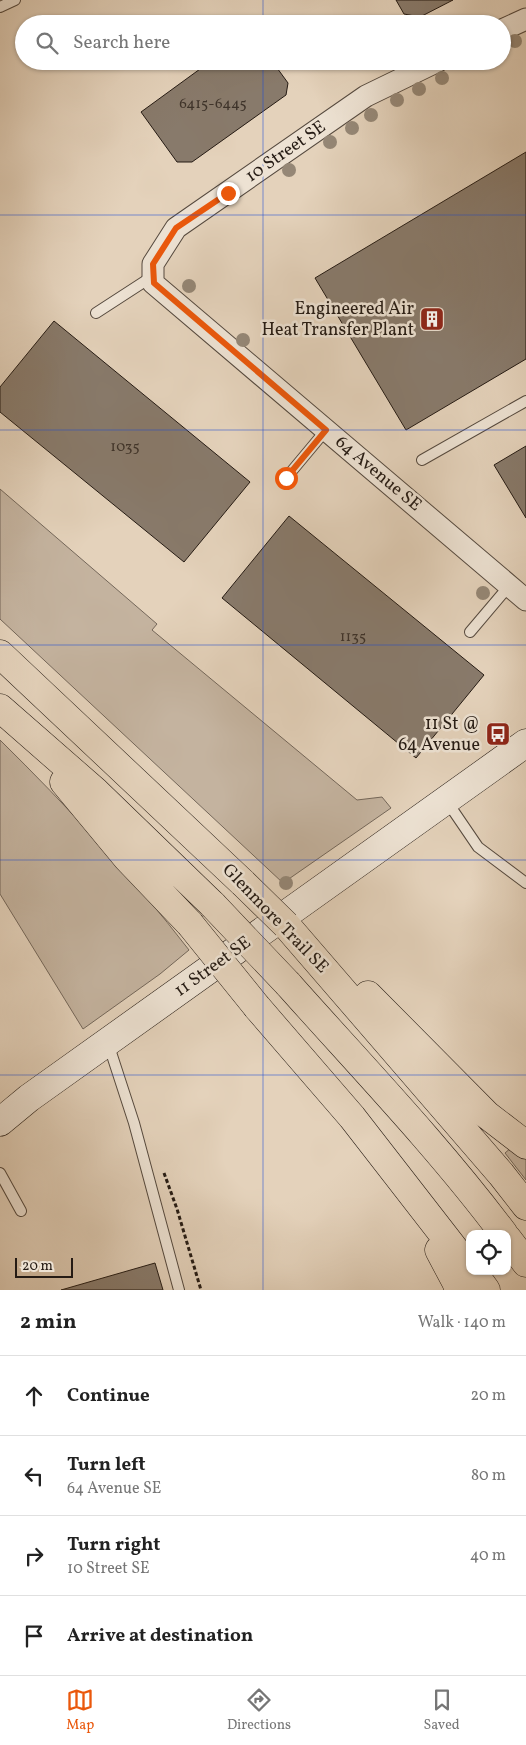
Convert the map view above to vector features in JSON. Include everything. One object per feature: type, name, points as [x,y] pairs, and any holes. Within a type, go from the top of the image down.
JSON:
[{"type":"highway","name":"Glenmore Trail SE","points":[[0,654],[321,957],[526,1206]]},
{"type":"highway","name":"Glenmore Trail SE","points":[[4,712],[95,791],[213,905],[288,984],[435,1149],[480,1201],[501,1230]]},
{"type":"highway","points":[[4,712],[127,858],[190,924],[257,1007],[352,1117],[466,1264]]},
{"type":"highway","points":[[321,957],[448,1075],[486,1115],[526,1145]]},
{"type":"highway","points":[[352,1117],[434,1241],[459,1290]]},
{"type":"highway","points":[[511,1243],[526,1263]]},
{"type":"highway","points":[[475,1275],[486,1290]]},
{"type":"street","points":[[511,26],[526,19]]},
{"type":"street","name":"10 Street SE","points":[[153,270],[176,228],[366,96],[419,70]]},
{"type":"street","name":"64 Avenue SE","points":[[153,270],[154,283],[526,600]]},
{"type":"street","name":"11 Street SE","points":[[0,1122],[29,1098],[526,743]]},
{"type":"lane","points":[[0,7],[15,0]]},
{"type":"lane","points":[[96,313],[153,270]]},
{"type":"lane","points":[[422,460],[526,401]]},
{"type":"lane","points":[[286,478],[326,430]]},
{"type":"lane","points":[[470,632],[509,586]]},
{"type":"lane","points":[[446,799],[478,847],[526,883]]},
{"type":"lane","points":[[107,1042],[134,1124],[179,1290]]},
{"type":"lane","points":[[0,1173],[21,1211]]},
{"type":"shaded area","points":[[0,489],[157,624],[152,630],[357,800],[382,797],[391,808],[283,883],[0,619]]},
{"type":"shaded area","points":[[0,740],[98,842],[145,895],[189,950],[160,974],[83,1029],[0,894]]},
{"type":"shaded area","points":[[512,1147],[526,1154],[526,1180],[505,1153]]},
{"type":"building","points":[[396,0],[453,0],[424,15],[404,14]]},
{"type":"building","points":[[199,70],[279,70],[288,83],[286,95],[192,162],[177,162],[141,112]]},
{"type":"building","name":"Engineered Air Heat Transfer Plant","points":[[526,152],[526,359],[406,430],[315,278]]},
{"type":"building","points":[[54,321],[250,482],[184,562],[0,412],[0,387]]},
{"type":"building","points":[[526,446],[526,518],[494,465]]},
{"type":"building","points":[[289,516],[484,675],[416,758],[222,598]]},
{"type":"building","points":[[155,1263],[163,1290],[61,1290]]},
{"type":"place","name":"Engineered Air Heat Transfer Plant","points":[[432,319]]},
{"type":"place","name":"11 St @ 64 Avenue","points":[[498,734]]},
{"type":"route","points":[[228,193],[176,228],[153,264],[154,283],[326,430],[286,478]]}]
